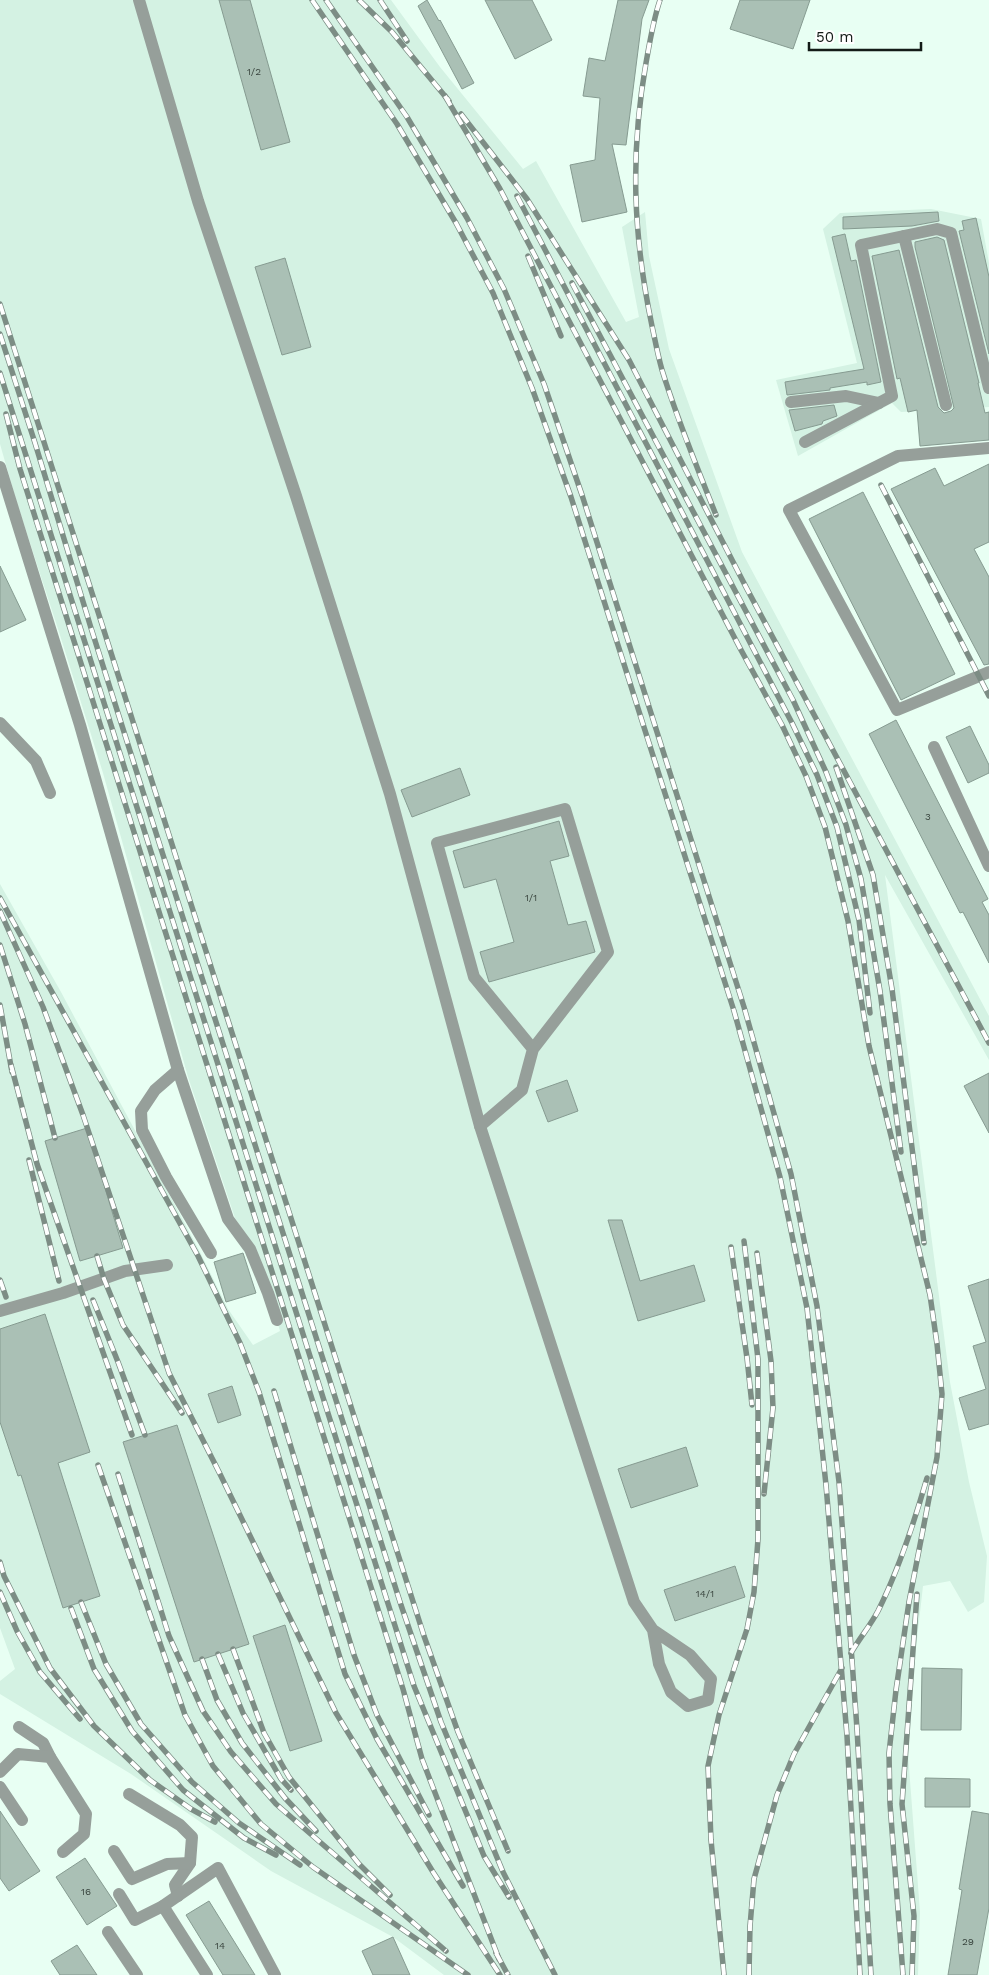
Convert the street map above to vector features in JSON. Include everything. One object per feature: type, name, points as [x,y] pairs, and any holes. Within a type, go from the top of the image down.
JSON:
[{"type":"street","points":[[139,0],[198,201],[296,496],[390,794],[480,1126],[634,1602],[653,1630],[690,1655],[711,1679],[708,1700],[688,1706],[671,1692],[659,1664],[653,1630]]},
{"type":"street","points":[[805,442],[892,396],[861,245],[937,229],[951,233],[985,359],[989,388]]},
{"type":"street","points":[[904,236],[946,405]]},
{"type":"street","points":[[791,402],[846,396],[879,403]]},
{"type":"street","points":[[989,448],[898,456],[789,510],[896,710],[989,672]]},
{"type":"street","points":[[0,467],[80,725],[178,1070],[228,1219],[250,1249],[277,1320]]},
{"type":"street","points":[[0,723],[36,761],[50,793]]},
{"type":"street","points":[[934,747],[989,866]]},
{"type":"street","points":[[480,1126],[522,1090],[532,1049],[608,952],[565,809],[437,843],[474,977],[532,1049]]},
{"type":"street","points":[[178,1070],[155,1090],[141,1111],[142,1130],[166,1177],[211,1253]]},
{"type":"street","points":[[0,1311],[63,1293],[125,1271],[167,1265]]},
{"type":"street","points":[[18,1726],[43,1743],[50,1758],[86,1814],[84,1834],[63,1852]]},
{"type":"street","points":[[0,1772],[18,1754],[50,1758]]},
{"type":"street","points":[[0,1787],[22,1820]]},
{"type":"street","points":[[129,1794],[180,1825],[192,1837],[190,1863],[175,1885],[178,1896]]},
{"type":"street","points":[[114,1851],[132,1879],[166,1864],[190,1863]]},
{"type":"street","points":[[119,1894],[135,1920],[163,1906],[218,1868],[275,1975]]},
{"type":"street","points":[[163,1906],[207,1975]]},
{"type":"street","points":[[108,1932],[137,1975]]},
{"type":"shaded area","points":[[0,0],[391,0],[440,67],[523,169],[536,161],[626,322],[639,317],[622,227],[645,212],[649,256],[669,349],[742,552],[989,1016],[989,1060],[885,875],[950,1382],[969,1482],[987,1556],[984,1602],[968,1612],[950,1581],[923,1586],[915,1657],[908,1754],[920,1912],[918,1975],[444,1975],[393,1937],[271,1871],[131,1774],[0,1694],[0,1681],[15,1669],[0,1628],[0,884],[61,992],[200,1252],[228,1309],[253,1345],[280,1331],[257,1251],[235,1218],[188,1077],[103,773],[0,444]]},
{"type":"shaded area","points":[[931,209],[981,219],[989,263],[989,407],[901,412],[892,403],[798,456],[776,380],[857,363],[823,229],[840,213]]},
{"type":"building","points":[[219,0],[250,0],[290,142],[261,150]]},
{"type":"building","points":[[427,0],[474,83],[462,89],[418,6]]},
{"type":"building","points":[[485,0],[532,0],[552,40],[515,59]]},
{"type":"building","points":[[618,0],[649,0],[642,19],[626,145],[612,144],[627,212],[582,222],[570,165],[595,160],[600,98],[583,96],[589,58],[605,61]]},
{"type":"building","points":[[740,0],[810,0],[793,49],[730,29]]},
{"type":"building","points":[[938,212],[939,221],[912,226],[843,229],[843,217]]},
{"type":"building","points":[[976,218],[989,277],[989,354],[959,231],[964,230],[962,221]]},
{"type":"building","points":[[845,234],[851,261],[856,260],[881,382],[867,385],[867,382],[830,388],[830,390],[787,395],[785,382],[864,369],[832,237]]},
{"type":"building","points":[[937,237],[944,240],[985,413],[989,412],[989,440],[920,446],[917,410],[908,412],[900,378],[897,379],[872,256],[899,250],[938,407],[944,413],[951,411],[954,408],[915,247],[915,242]]},
{"type":"building","points":[[285,258],[311,347],[282,355],[255,267]]},
{"type":"building","points":[[834,405],[837,416],[823,421],[822,424],[795,431],[789,410]]},
{"type":"building","points":[[989,464],[989,542],[974,549],[989,577],[989,664],[984,665],[891,489],[935,468],[944,486]]},
{"type":"building","points":[[863,492],[955,674],[901,700],[809,519]]},
{"type":"building","points":[[0,566],[26,620],[0,632]]},
{"type":"building","points":[[896,720],[988,899],[982,902],[989,915],[989,963],[963,912],[960,913],[869,734]]},
{"type":"building","points":[[970,726],[989,765],[989,773],[968,783],[946,737]]},
{"type":"building","points":[[460,768],[470,795],[412,817],[401,790]]},
{"type":"building","points":[[559,821],[569,856],[550,861],[568,925],[586,921],[595,952],[489,982],[480,952],[514,942],[496,879],[464,888],[453,851]]},
{"type":"building","points":[[989,1073],[989,1133],[964,1086]]},
{"type":"building","points":[[567,1080],[578,1111],[548,1122],[536,1091]]},
{"type":"building","points":[[87,1128],[123,1248],[80,1261],[45,1141]]},
{"type":"building","points":[[608,1220],[622,1220],[640,1281],[694,1265],[705,1301],[638,1321]]},
{"type":"building","points":[[243,1253],[256,1293],[226,1302],[214,1262]]},
{"type":"building","points":[[989,1279],[989,1424],[969,1430],[959,1398],[986,1389],[973,1346],[986,1342],[968,1286]]},
{"type":"building","points":[[45,1314],[90,1452],[58,1463],[100,1596],[63,1608],[21,1475],[18,1476],[0,1422],[0,1329]]},
{"type":"building","points":[[232,1386],[241,1415],[218,1423],[208,1394]]},
{"type":"building","points":[[177,1425],[249,1644],[194,1662],[123,1442]]},
{"type":"building","points":[[686,1447],[698,1486],[631,1508],[618,1469]]},
{"type":"building","points":[[735,1566],[745,1597],[675,1621],[664,1590]]},
{"type":"building","points":[[285,1625],[322,1741],[290,1751],[253,1636]]},
{"type":"building","points":[[922,1668],[962,1669],[961,1730],[921,1730]]},
{"type":"building","points":[[925,1778],[970,1779],[970,1807],[925,1807]]},
{"type":"building","points":[[0,1811],[40,1871],[9,1891],[0,1878]]},
{"type":"building","points":[[972,1811],[989,1814],[989,1908],[977,1975],[948,1975],[962,1890],[959,1889]]},
{"type":"building","points":[[85,1858],[117,1906],[87,1925],[56,1877]]},
{"type":"building","points":[[209,1901],[255,1975],[223,1975],[186,1915]]},
{"type":"building","points":[[393,1937],[410,1975],[373,1975],[362,1951]]},
{"type":"building","points":[[77,1945],[97,1975],[60,1975],[51,1961]]},
{"type":"railway","points":[[312,0],[397,124],[456,223],[493,293],[532,388],[571,497],[734,1011],[780,1177],[807,1308],[826,1485],[847,1736],[860,1975]]},
{"type":"railway","points":[[326,0],[407,117],[467,218],[504,289],[544,384],[582,495],[744,1007],[791,1174],[817,1306],[839,1482],[857,1729],[871,1975]]},
{"type":"railway","points":[[359,0],[392,32],[449,101]]},
{"type":"railway","points":[[380,0],[407,41]]},
{"type":"railway","points":[[660,0],[646,63],[638,130],[636,194],[641,259],[652,326],[662,370],[716,515]]},
{"type":"railway","points":[[445,96],[500,189],[782,725],[806,776],[825,827],[848,921],[869,1046],[930,1295],[942,1394],[937,1457],[909,1602],[889,1753],[890,1804],[903,1975]]},
{"type":"railway","points":[[461,114],[527,199],[629,360],[747,589],[989,1043]]},
{"type":"railway","points":[[517,196],[792,723],[817,775],[837,827],[859,920],[870,1013]]},
{"type":"railway","points":[[528,256],[561,336]]},
{"type":"railway","points":[[572,283],[793,700],[826,772],[846,825],[861,879],[880,991],[901,1152]]},
{"type":"railway","points":[[0,304],[424,1636],[458,1732],[508,1851]]},
{"type":"railway","points":[[0,334],[91,628],[401,1605],[441,1722],[503,1872],[555,1975]]},
{"type":"railway","points":[[0,373],[414,1686],[484,1856],[509,1897]]},
{"type":"railway","points":[[6,414],[20,469],[403,1689],[422,1759],[499,1959]]},
{"type":"railway","points":[[881,485],[989,696]]},
{"type":"railway","points":[[836,767],[873,875],[892,989],[924,1243]]},
{"type":"railway","points":[[0,898],[198,1256],[240,1343],[259,1392],[345,1674],[377,1739],[463,1886]]},
{"type":"railway","points":[[0,911],[43,1007],[83,1115],[169,1373],[336,1713],[433,1872],[500,1975]]},
{"type":"railway","points":[[0,945],[25,1024],[55,1138]]},
{"type":"railway","points":[[0,1005],[12,1072]]},
{"type":"railway","points":[[11,1065],[37,1164],[132,1435]]},
{"type":"railway","points":[[29,1160],[59,1281]]},
{"type":"railway","points":[[724,1975],[711,1840],[708,1766],[719,1715],[747,1629],[754,1592],[758,1539],[758,1359],[744,1241]]},
{"type":"railway","points":[[731,1247],[752,1405]]},
{"type":"railway","points":[[757,1253],[771,1361],[773,1408],[764,1494]]},
{"type":"railway","points":[[97,1256],[104,1279],[123,1325],[182,1413]]},
{"type":"railway","points":[[0,1280],[6,1297]]},
{"type":"railway","points":[[93,1300],[145,1435]]},
{"type":"railway","points":[[274,1391],[354,1655],[377,1715],[429,1815]]},
{"type":"railway","points":[[98,1465],[185,1715],[213,1766],[261,1824],[313,1867],[468,1975]]},
{"type":"railway","points":[[118,1474],[169,1636],[203,1711],[231,1752],[276,1804],[446,1951]]},
{"type":"railway","points":[[851,1653],[872,1622],[893,1579],[927,1478]]},
{"type":"railway","points":[[0,1562],[4,1576],[50,1668],[94,1726],[150,1780],[191,1809],[215,1822]]},
{"type":"railway","points":[[0,1592],[17,1631],[40,1672],[80,1719]]},
{"type":"railway","points":[[912,1975],[914,1916],[902,1804],[917,1594]]},
{"type":"railway","points":[[81,1602],[106,1664],[141,1724],[192,1782],[239,1823],[300,1865]]},
{"type":"railway","points":[[71,1608],[94,1669],[132,1731],[183,1790],[244,1838],[276,1855]]},
{"type":"railway","points":[[233,1649],[264,1733],[289,1777],[359,1864],[390,1895]]},
{"type":"railway","points":[[218,1654],[243,1713],[281,1779],[291,1790]]},
{"type":"railway","points":[[202,1659],[217,1700],[242,1743],[285,1798],[316,1831]]},
{"type":"railway","points":[[749,1975],[750,1926],[754,1879],[777,1795],[794,1754],[842,1668]]},
{"type":"railway","points":[[496,1953],[508,1975]]}]
